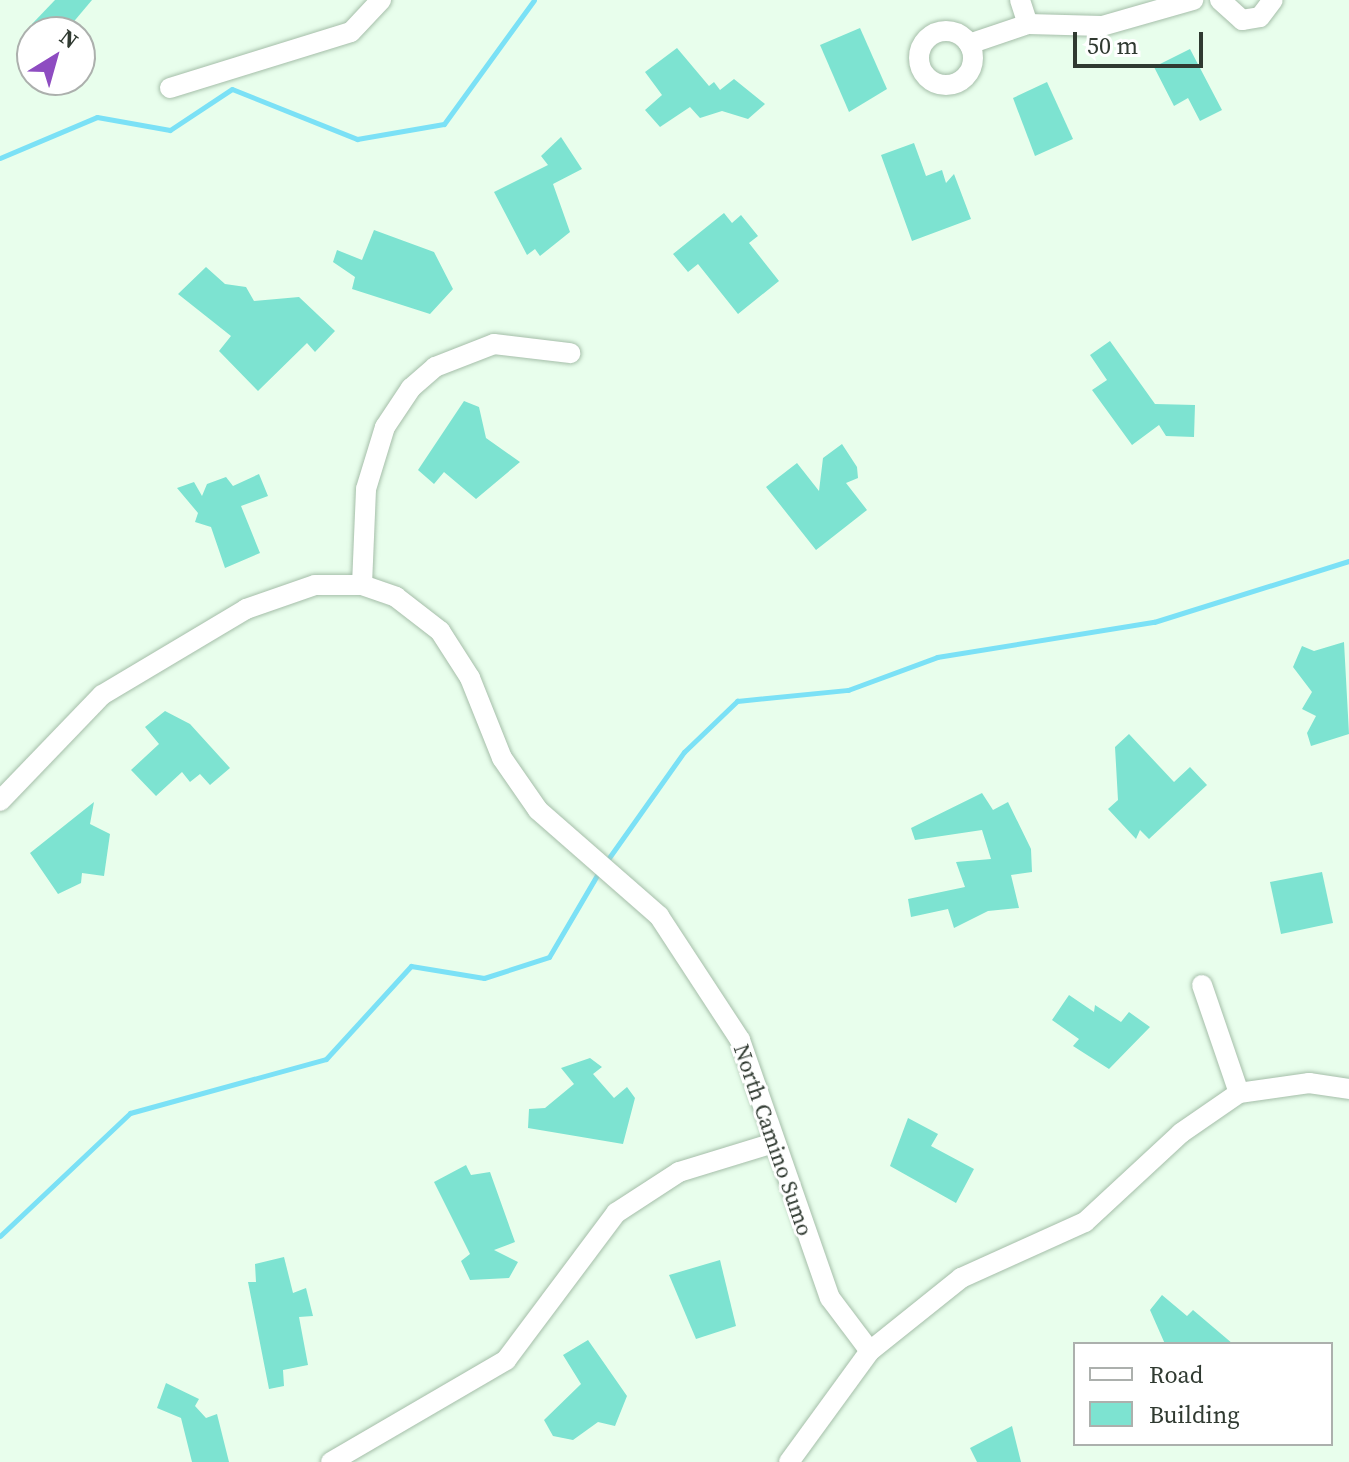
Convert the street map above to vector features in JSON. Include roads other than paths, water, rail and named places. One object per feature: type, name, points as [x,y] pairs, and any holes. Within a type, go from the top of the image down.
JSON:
[{"type":"street","points":[[170,88],[351,32],[381,0]]},
{"type":"street","points":[[1020,0],[1028,24]]},
{"type":"street","points":[[969,44],[1028,24],[1102,26],[1193,0]]},
{"type":"street","points":[[1220,0],[1242,20],[1260,17],[1273,0]]},
{"type":"street","points":[[362,585],[366,489],[385,427],[411,388],[435,367],[494,344],[570,353]]},
{"type":"street","name":"North Camino Sumo","points":[[0,801],[46,747],[128,680],[246,609],[315,585],[362,585],[396,597],[440,631],[511,771],[538,810],[659,916],[740,1040],[830,1298],[870,1351]]},
{"type":"street","points":[[1202,985],[1239,1093]]},
{"type":"street","points":[[789,1462],[870,1351],[961,1278],[1085,1222],[1181,1133],[1239,1093],[1309,1083],[1349,1089]]},
{"type":"street","points":[[331,1462],[506,1360],[616,1213],[679,1172],[774,1143]]},
{"type":"waterway","points":[[0,158],[97,117],[170,130],[232,89],[357,139],[444,124],[534,0]]},
{"type":"waterway","points":[[606,862],[684,752],[737,701],[848,690],[937,657],[1154,622],[1349,561]]},
{"type":"waterway","points":[[0,1236],[130,1113],[326,1059],[411,966],[484,978],[549,957],[600,870]]}]
